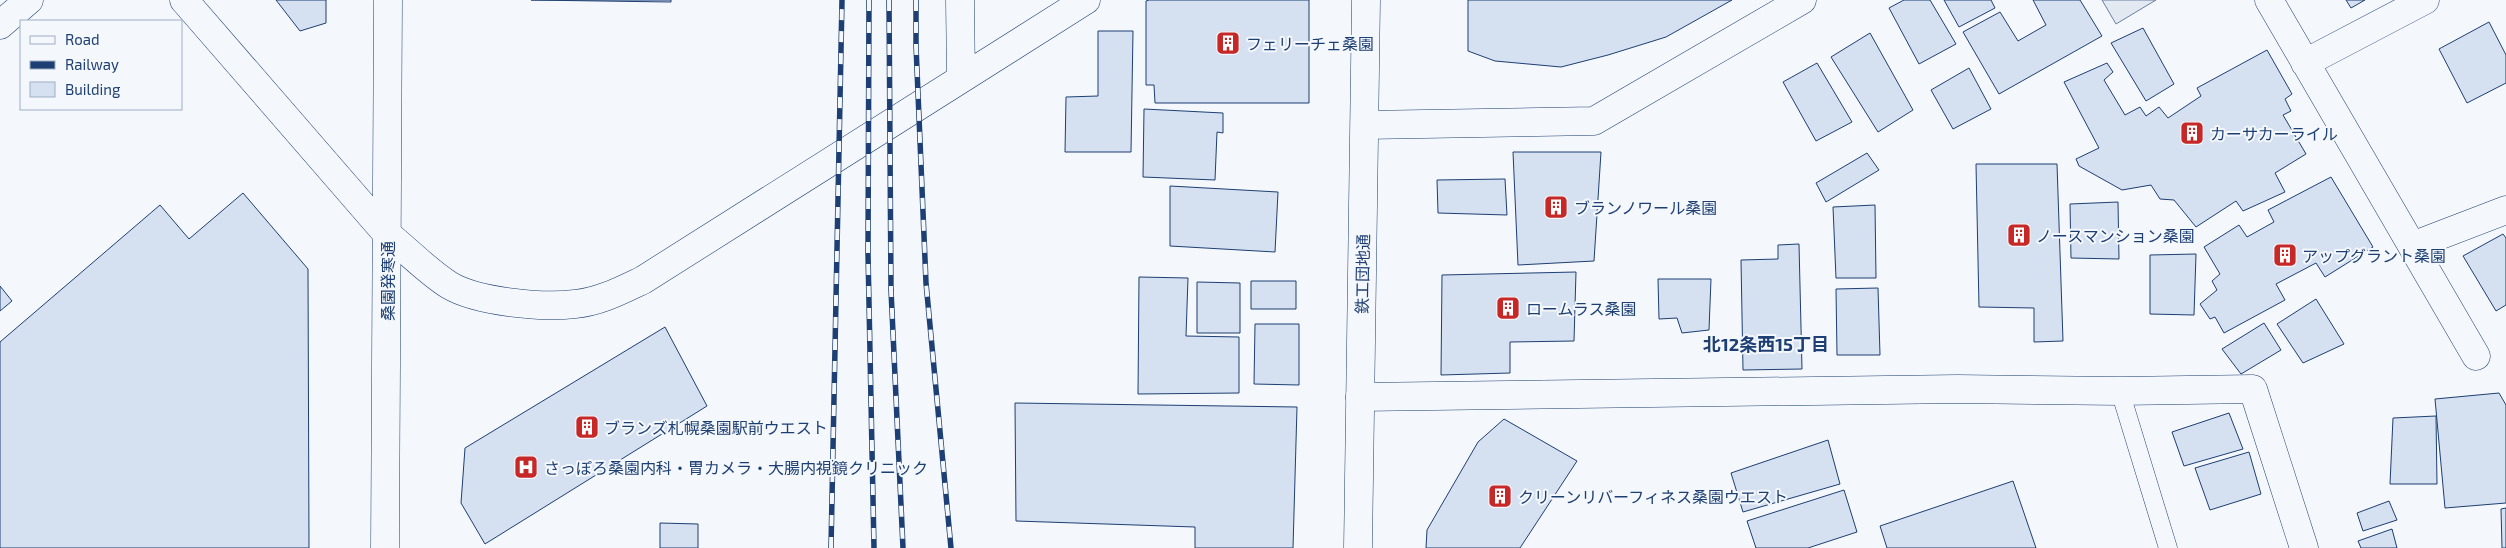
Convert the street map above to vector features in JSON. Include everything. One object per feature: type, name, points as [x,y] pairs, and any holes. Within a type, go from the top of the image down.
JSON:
[{"type":"street","points":[[0,25],[29,0]]},
{"type":"street","name":"桑園発寒通","points":[[184,0],[387,234],[385,548]]},
{"type":"street","points":[[388,0],[387,234],[449,285],[488,299],[528,304],[576,304],[610,295],[643,280],[1086,0]]},
{"type":"street","points":[[960,0],[961,78]]},
{"type":"street","name":"鉄工団地通","points":[[1358,548],[1366,0]]},
{"type":"street","points":[[1364,125],[1594,121],[1802,0]]},
{"type":"street","points":[[2269,0],[2476,356]]},
{"type":"street","points":[[2305,63],[2426,0]]},
{"type":"street","points":[[2412,246],[2506,210]]},
{"type":"street","points":[[1360,397],[1956,389],[2120,391],[2253,389],[2304,548]]},
{"type":"lane","points":[[2120,391],[2168,548]]},
{"type":"shaded area","points":[[2102,0],[2156,0],[2116,24]]},
{"type":"building","points":[[276,0],[326,0],[326,23],[300,31]]},
{"type":"building","points":[[531,0],[671,0],[671,2]]},
{"type":"building","name":"フェリーチェ桑園","points":[[1309,0],[1309,103],[1155,103],[1154,85],[1146,85],[1146,1]]},
{"type":"building","points":[[1468,0],[1732,0],[1666,37],[1561,67],[1495,61],[1468,51]]},
{"type":"building","points":[[1904,0],[1930,0],[1956,44],[1919,64],[1889,8]]},
{"type":"building","points":[[1944,0],[1991,0],[1995,8],[1959,27]]},
{"type":"building","points":[[2033,0],[2080,0],[2102,36],[1999,94],[1963,32],[2000,12],[2018,41],[2046,25]]},
{"type":"building","points":[[2346,0],[2365,0],[2351,8]]},
{"type":"building","points":[[2489,22],[2506,55],[2506,83],[2467,103],[2439,49]]},
{"type":"building","points":[[2143,28],[2174,84],[2146,101],[2111,43]]},
{"type":"building","points":[[1098,31],[1133,31],[1131,152],[1065,152],[1066,97],[1098,96]]},
{"type":"building","points":[[1870,33],[1913,110],[1878,132],[1831,57]]},
{"type":"building","name":"カーサカーライル","points":[[2267,50],[2292,94],[2285,99],[2291,111],[2283,115],[2306,154],[2275,173],[2285,192],[2243,211],[2236,201],[2196,227],[2174,200],[2160,199],[2151,185],[2122,190],[2079,166],[2076,159],[2099,148],[2064,82],[2107,63],[2113,72],[2104,80],[2125,115],[2140,107],[2146,116],[2159,107],[2168,118],[2201,96],[2197,88]]},
{"type":"building","points":[[1817,63],[1852,122],[1816,141],[1783,82]]},
{"type":"building","points":[[1969,68],[1991,109],[1953,129],[1931,90]]},
{"type":"building","points":[[1144,109],[1223,113],[1223,133],[1217,132],[1215,180],[1143,177]]},
{"type":"building","name":"ブランノワール桑園","points":[[1513,152],[1601,152],[1594,261],[1518,265]]},
{"type":"building","points":[[1867,153],[1879,170],[1826,202],[1816,183]]},
{"type":"building","name":"ノースマンション桑園","points":[[1976,164],[2057,164],[2063,341],[2034,342],[2034,308],[1979,307]]},
{"type":"building","name":"アップグラント桑園","points":[[2331,177],[2373,247],[2325,277],[2316,263],[2276,284],[2285,300],[2224,333],[2215,317],[2210,319],[2200,304],[2217,290],[2212,281],[2220,274],[2204,247],[2239,225],[2247,237],[2274,222],[2268,210]]},
{"type":"building","points":[[1505,179],[1507,215],[1438,213],[1437,180]]},
{"type":"building","points":[[1170,186],[1278,192],[1275,252],[1170,246]]},
{"type":"building","points":[[243,193],[308,269],[309,548],[0,548],[0,342],[160,205],[189,239]]},
{"type":"building","points":[[2118,202],[2119,259],[2071,258],[2070,204]]},
{"type":"building","points":[[1875,205],[1876,278],[1836,278],[1833,207]]},
{"type":"building","points":[[2503,234],[2506,238],[2506,305],[2496,311],[2463,256]]},
{"type":"building","points":[[1799,244],[1802,369],[1743,370],[1741,260],[1778,259],[1778,245]]},
{"type":"building","points":[[2196,254],[2194,315],[2150,314],[2150,255]]},
{"type":"building","name":"ロームラス桑園","points":[[1576,272],[1574,341],[1510,342],[1510,373],[1441,375],[1442,275]]},
{"type":"building","points":[[1139,277],[1188,278],[1186,336],[1239,337],[1239,393],[1138,394]]},
{"type":"building","points":[[1658,279],[1711,279],[1709,330],[1682,333],[1677,318],[1659,319]]},
{"type":"building","points":[[1251,281],[1296,281],[1296,309],[1251,309]]},
{"type":"building","points":[[1197,282],[1240,283],[1240,333],[1197,333]]},
{"type":"building","points":[[0,286],[12,301],[0,311]]},
{"type":"building","points":[[1878,288],[1880,355],[1837,355],[1836,289]]},
{"type":"building","points":[[2316,299],[2344,344],[2303,363],[2277,324]]},
{"type":"building","points":[[2264,323],[2281,350],[2241,374],[2222,349]]},
{"type":"building","points":[[1255,324],[1299,324],[1299,385],[1254,384]]},
{"type":"building","name":"ブランズ札幌桑園駅前ウエスト","points":[[665,327],[707,406],[485,544],[461,503],[465,448]]},
{"type":"building","points":[[2499,393],[2506,405],[2506,503],[2445,508],[2435,399]]},
{"type":"building","points":[[1015,403],[1297,407],[1293,548],[1195,548],[1195,527],[1016,521]]},
{"type":"building","points":[[2229,413],[2243,449],[2184,466],[2172,432]]},
{"type":"building","points":[[2436,416],[2437,484],[2390,484],[2393,418]]},
{"type":"building","name":"クリーンリバーフィネス桑園ウエスト","points":[[1504,419],[1577,461],[1520,548],[1426,548],[1427,530],[1478,442]]},
{"type":"building","points":[[1828,440],[1840,484],[1743,512],[1731,473]]},
{"type":"building","points":[[2249,452],[2261,494],[2210,510],[2195,468]]},
{"type":"building","points":[[2013,481],[2036,548],[1887,548],[1880,526]]},
{"type":"building","points":[[1844,490],[1857,532],[1808,548],[1756,548],[1747,521]]},
{"type":"building","points":[[2389,501],[2397,520],[2363,531],[2357,513]]},
{"type":"building","points":[[2506,508],[2506,548],[2502,548],[2501,509]]},
{"type":"building","points":[[660,523],[698,524],[698,548],[660,548]]},
{"type":"building","points":[[2392,529],[2397,548],[2361,548],[2358,541]]},
{"type":"railway","points":[[831,548],[842,0]]},
{"type":"railway","points":[[869,0],[868,254],[874,548]]},
{"type":"railway","points":[[889,0],[891,290],[903,548]]},
{"type":"railway","points":[[916,0],[916,46],[926,283],[951,548]]},
{"type":"place","name":"フェリーチェ桑園","points":[[1228,43]]},
{"type":"place","name":"カーサカーライル","points":[[2192,133]]},
{"type":"place","name":"ブランノワール桑園","points":[[1556,207]]},
{"type":"place","name":"ノースマンション桑園","points":[[2019,235]]},
{"type":"place","name":"アップグラント桑園","points":[[2285,255]]},
{"type":"place","name":"ロームラス桑園","points":[[1508,308]]},
{"type":"place","name":"ブランズ札幌桑園駅前ウエスト","points":[[587,427]]},
{"type":"place","name":"さっぽろ桑園内科・胃カメラ・大腸内視鏡クリニック","points":[[526,467]]},
{"type":"place","name":"クリーンリバーフィネス桑園ウエスト","points":[[1500,496]]},
{"type":"district","name":"北12条西15丁目","points":[[1766,344]]}]
